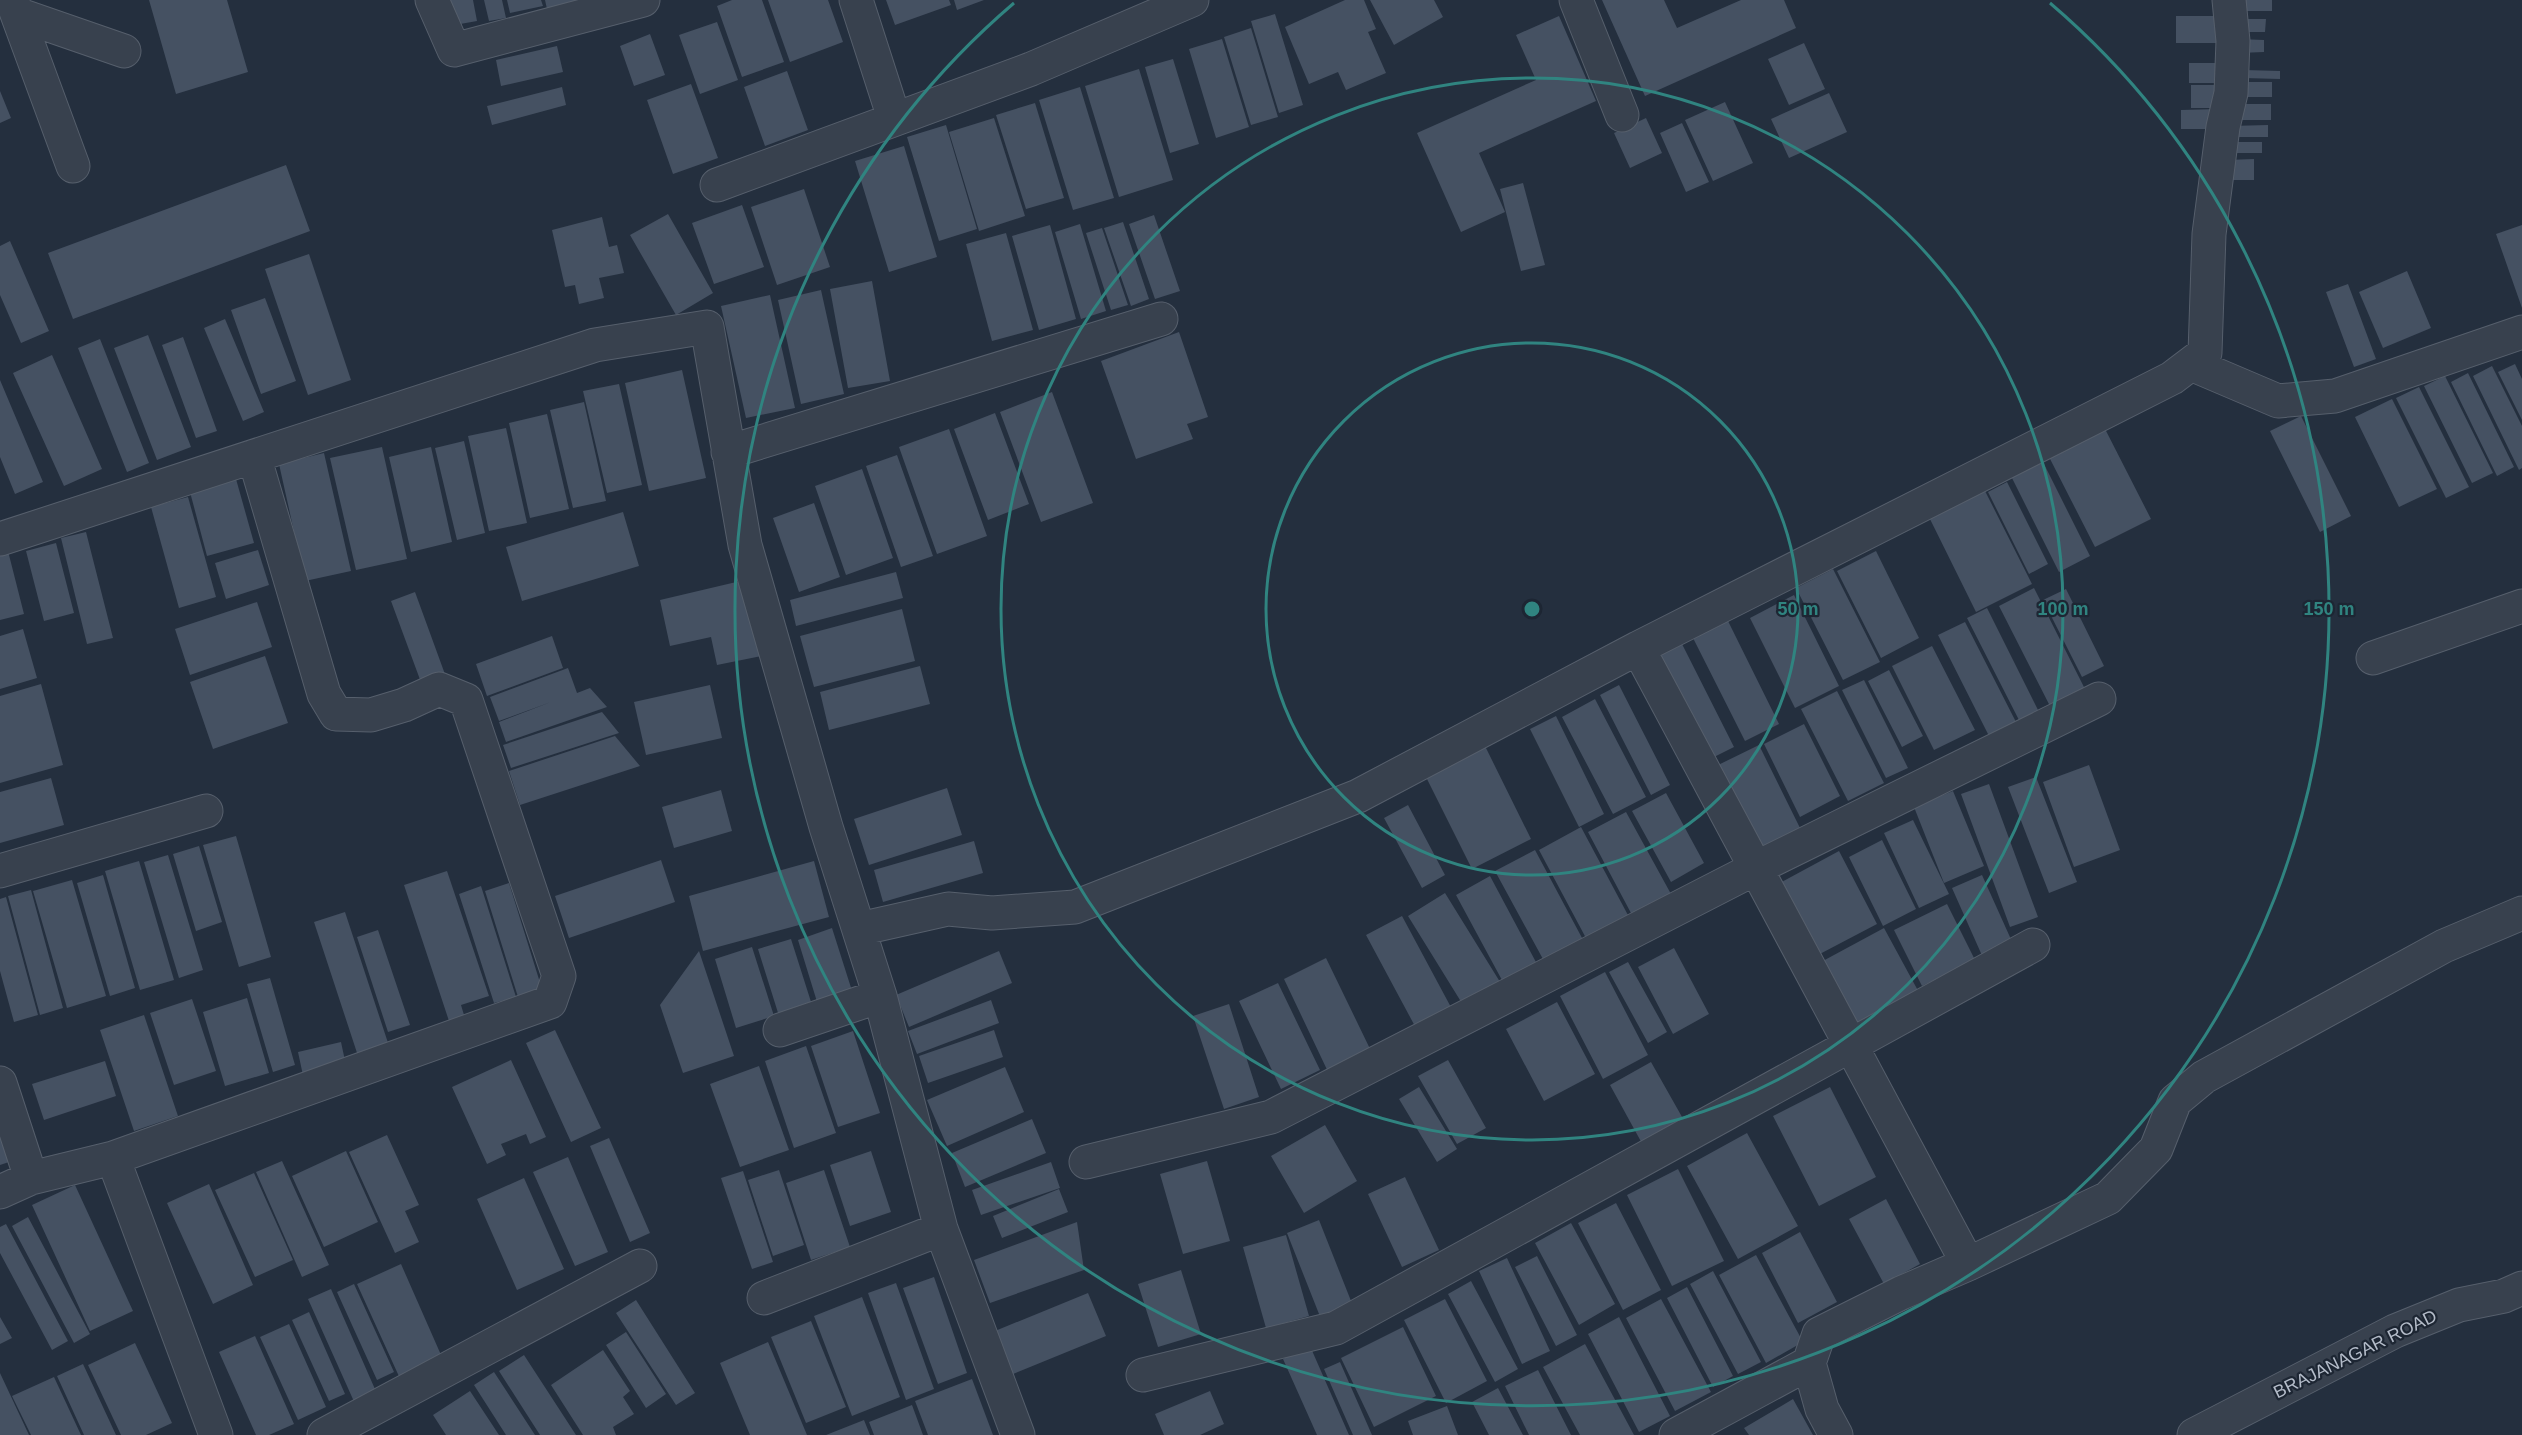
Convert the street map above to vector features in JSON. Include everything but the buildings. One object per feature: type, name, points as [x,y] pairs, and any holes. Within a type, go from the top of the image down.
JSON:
[{"type":"street","points":[[432,0],[454,51],[643,0]]},
{"type":"street","points":[[856,0],[894,117]]},
{"type":"street","points":[[717,185],[894,117],[1031,69],[1192,0]]},
{"type":"street","points":[[1576,0],[1622,115]]},
{"type":"street","points":[[859,929],[948,909],[992,913],[1075,908],[1358,796],[1638,648],[2172,378],[2205,353],[2209,234],[2223,127],[2231,93],[2233,41],[2229,0]]},
{"type":"street","points":[[14,7],[124,51]]},
{"type":"street","points":[[14,7],[74,166]]},
{"type":"street","points":[[728,452],[1161,319]]},
{"type":"street","points":[[0,539],[595,345],[707,327],[745,545],[826,827],[880,996],[941,1230],[1018,1435]]},
{"type":"street","points":[[2191,364],[2278,401],[2336,396],[2522,332]]},
{"type":"street","points":[[0,1192],[31,1178],[113,1158],[550,1002],[559,976],[466,700],[439,689],[404,705],[371,715],[336,714],[324,694],[254,456]]},
{"type":"street","points":[[2373,658],[2522,606]]},
{"type":"street","points":[[1638,648],[1968,1264]]},
{"type":"street","points":[[1086,1162],[1270,1117],[1756,868],[2099,699]]},
{"type":"street","points":[[0,871],[206,811]]},
{"type":"street","points":[[1836,1435],[1822,1409],[1809,1363],[1819,1334],[1901,1293],[2108,1198],[2156,1149],[2175,1101],[2204,1077],[2444,946],[2522,914]]},
{"type":"street","points":[[1143,1375],[1336,1328],[2033,945]]},
{"type":"street","points":[[780,1030],[880,996]]},
{"type":"street","points":[[0,1083],[31,1178]]},
{"type":"street","points":[[113,1158],[216,1435]]},
{"type":"street","points":[[764,1298],[941,1230]]},
{"type":"street","points":[[324,1435],[640,1266]]},
{"type":"street","name":"BRAJANAGAR ROAD","points":[[2194,1435],[2395,1331],[2459,1305],[2504,1296],[2522,1288]]},
{"type":"street","points":[[1676,1435],[1809,1363]]}]
